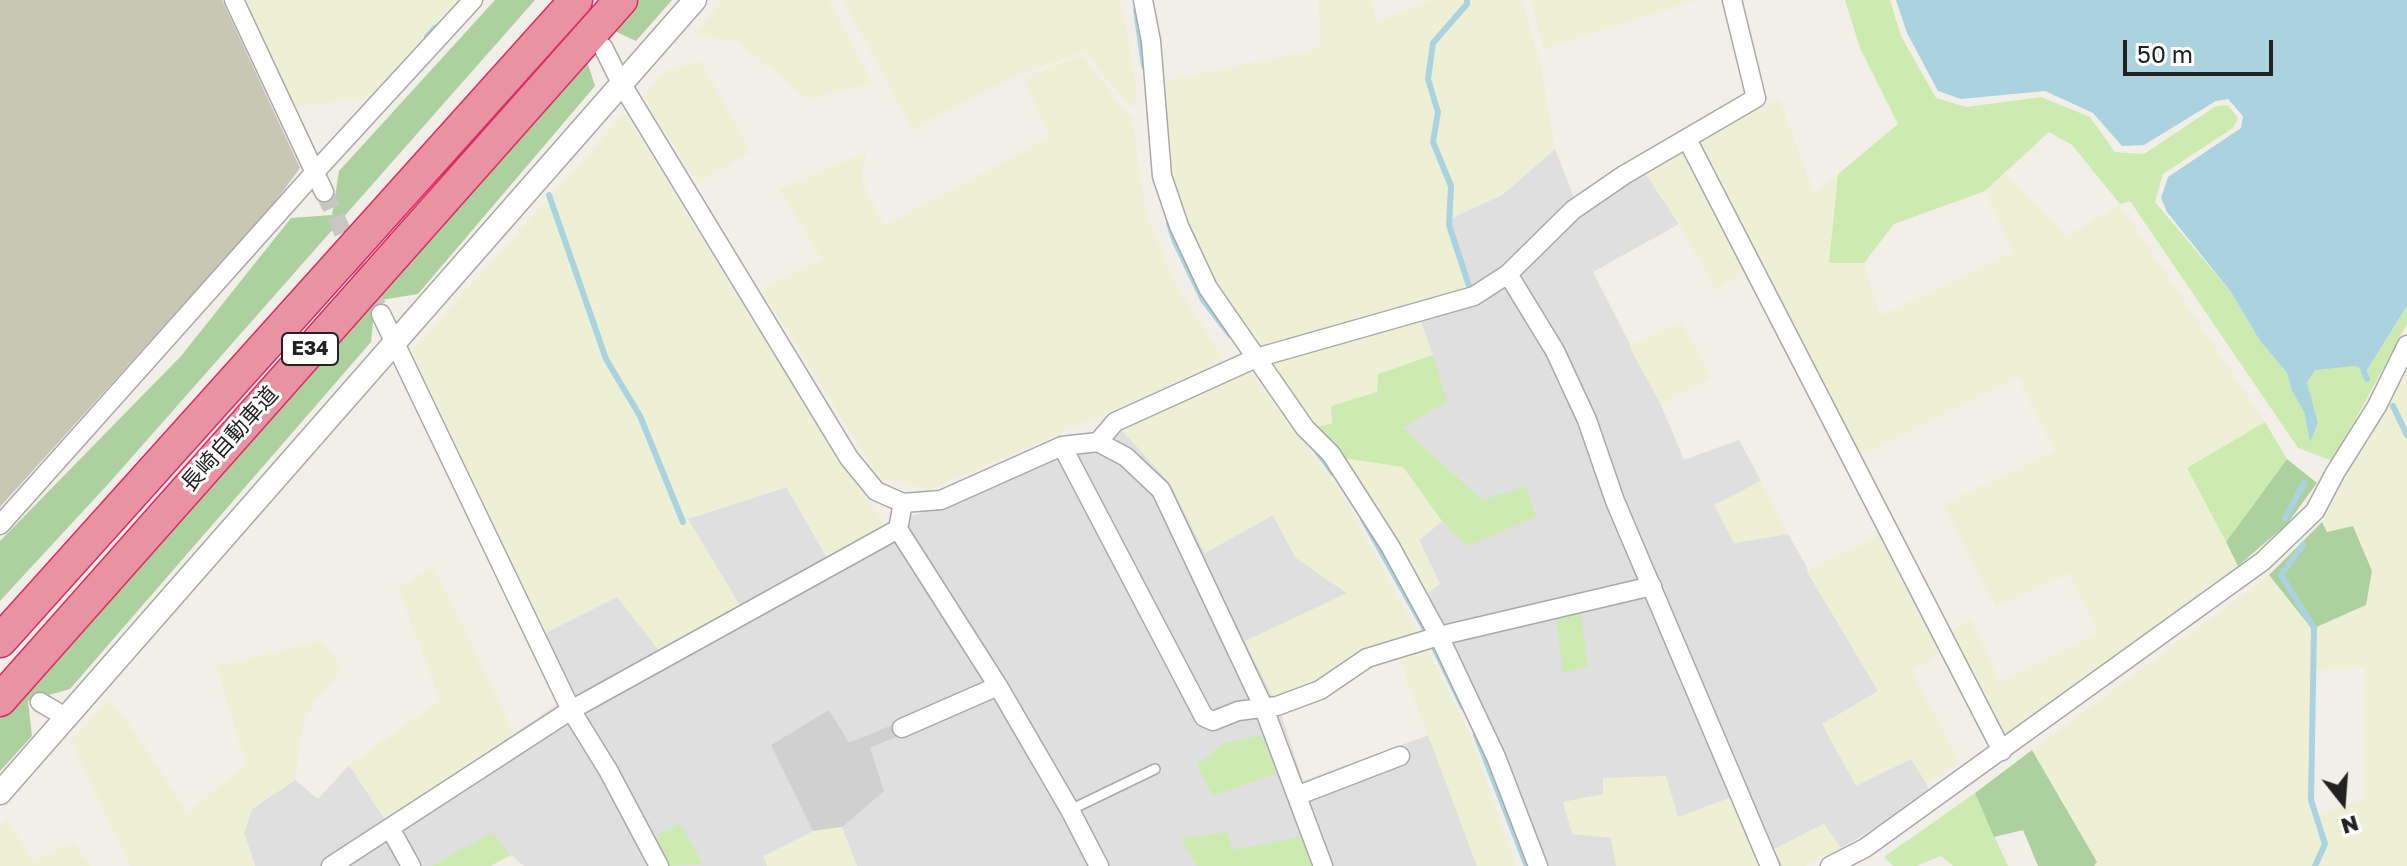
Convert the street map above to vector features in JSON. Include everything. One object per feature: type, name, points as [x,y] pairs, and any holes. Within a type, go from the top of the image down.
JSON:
[{"type":"highway","name":"長崎自動車道","points":[[0,641],[576,0]]},
{"type":"highway","name":"長崎自動車道","points":[[0,700],[621,0]]},
{"type":"street","points":[[234,0],[324,192]]},
{"type":"street","points":[[0,525],[473,0]]},
{"type":"street","points":[[0,793],[695,0]]},
{"type":"street","points":[[1143,0],[1151,41],[1162,176],[1179,226],[1208,288],[1305,428],[1331,454],[1390,546],[1439,636],[1496,757],[1538,866]]},
{"type":"street","points":[[1098,442],[1115,422],[1256,358],[1474,296],[1508,274],[1573,210],[1624,175],[1756,98],[1732,0]]},
{"type":"street","points":[[603,47],[621,83],[849,458],[876,491],[903,503],[941,500],[1062,446],[1098,442],[1126,457],[1161,490],[1263,706],[1299,795],[1323,866]]},
{"type":"street","points":[[1687,139],[2002,751]]},
{"type":"street","points":[[1508,274],[1555,351],[1587,420],[1615,501],[1770,866]]},
{"type":"street","points":[[381,314],[571,710],[608,770],[659,866]]},
{"type":"street","points":[[1830,866],[1866,857],[2002,751],[2263,561],[2315,511],[2377,406],[2407,345]]},
{"type":"street","points":[[1062,446],[1204,717],[1213,721],[1238,711],[1277,706],[1320,690],[1367,658],[1439,636],[1652,586]]},
{"type":"street","points":[[903,503],[898,529],[998,686],[1099,866]]},
{"type":"street","points":[[331,866],[571,710],[898,529]]},
{"type":"street","points":[[902,728],[998,686]]},
{"type":"street","points":[[40,702],[67,718]]},
{"type":"street","points":[[1299,795],[1400,756]]},
{"type":"street","points":[[390,828],[411,866]]},
{"type":"lane","points":[[1070,810],[1155,769]]},
{"type":"shaded area","points":[[0,0],[222,0],[300,168],[273,205],[0,507]]},
{"type":"shaded area","points":[[246,0],[456,0],[369,99],[294,106]]},
{"type":"shaded area","points":[[723,0],[829,0],[874,85],[809,100],[738,42],[693,35]]},
{"type":"shaded area","points":[[843,0],[1119,0],[1138,98],[1131,108],[1084,52],[1022,73],[912,129]]},
{"type":"shaded area","points":[[1318,0],[1372,0],[1376,22],[1431,0],[1522,0],[1541,65],[1555,149],[1502,195],[1447,220],[1468,292],[1259,348],[1212,281],[1172,183],[1166,81],[1321,48]]},
{"type":"shaded area","points":[[1530,0],[1697,0],[1544,49]]},
{"type":"shaded area","points":[[1082,55],[1132,118],[1145,209],[1173,279],[1225,362],[929,490],[879,478],[762,290],[821,259],[779,189],[867,152],[861,178],[884,226],[1050,137],[1023,78]]},
{"type":"shaded area","points":[[701,61],[751,152],[697,182],[643,96],[663,72]]},
{"type":"shaded area","points":[[1780,100],[1814,193],[1838,174],[1829,262],[1864,263],[1880,316],[2013,252],[1985,191],[2006,173],[2067,236],[2120,204],[2265,422],[2187,468],[2238,566],[2003,738],[1946,633],[1971,620],[2000,681],[2098,634],[2069,573],[1996,608],[1944,504],[2054,451],[2018,378],[1857,457],[1695,143],[1762,102]]},
{"type":"shaded area","points":[[625,113],[818,427],[886,527],[829,560],[786,487],[688,519],[742,609],[661,653],[617,597],[545,633],[411,351]]},
{"type":"shaded area","points":[[1684,146],[1749,269],[1716,291],[1679,224],[1643,170]]},
{"type":"shaded area","points":[[1555,149],[1575,200],[1643,170],[1679,224],[1593,272],[1661,405],[1684,460],[1739,440],[1761,481],[1715,505],[1734,543],[1788,534],[1878,691],[1856,785],[1911,759],[1927,784],[1930,794],[1841,848],[1824,824],[1775,849],[1783,866],[1542,866],[1423,596],[1440,584],[1419,540],[1442,521],[1481,501],[1402,428],[1420,319],[1467,292],[1447,220],[1502,195]]},
{"type":"shaded area","points":[[1420,319],[1433,355],[1378,374],[1377,392],[1331,406],[1332,425],[1313,427],[1267,365]]},
{"type":"shaded area","points":[[1681,321],[1712,377],[1661,405],[1629,346]]},
{"type":"shaded area","points":[[2407,364],[2407,866],[2094,866],[2097,862],[2032,750],[2269,575],[2312,629],[2353,526],[2327,532],[2322,522]],"holes":[[[2364,667],[2364,799],[2310,816],[2310,671]]]},
{"type":"shaded area","points":[[1249,370],[1341,492],[1420,637],[1315,687],[1275,702],[1245,641],[1347,593],[1296,558],[1273,515],[1205,553],[1170,483],[1120,428]]},
{"type":"shaded area","points":[[1120,428],[1170,483],[1205,553],[1273,515],[1296,558],[1347,593],[1280,711],[1303,781],[1429,735],[1477,866],[524,866],[511,855],[490,866],[255,866],[244,833],[252,809],[295,780],[318,799],[349,765],[386,820],[558,704],[530,643],[545,633],[617,596],[661,653],[741,608],[687,519],[787,487],[828,560],[886,527]]},
{"type":"shaded area","points":[[1342,458],[1403,467],[1442,521],[1419,540],[1440,584],[1423,596]]},
{"type":"shaded area","points":[[1761,481],[1788,534],[1734,543],[1714,505]]},
{"type":"shaded area","points":[[1884,534],[1942,651],[1912,672],[1960,762],[1927,784],[1911,759],[1856,786],[1822,724],[1878,691],[1806,570]]},
{"type":"shaded area","points":[[434,566],[514,733],[385,820],[349,765],[440,700],[398,588]]},
{"type":"shaded area","points":[[322,640],[342,668],[304,718],[295,780],[252,809],[244,833],[255,866],[130,866],[71,741],[107,700],[119,709],[188,813],[246,764],[216,666]]},
{"type":"shaded area","points":[[1426,647],[1472,740],[1516,866],[1477,866],[1398,655]]},
{"type":"shaded area","points":[[990,684],[995,694],[870,748],[884,791],[842,827],[813,831],[771,745],[829,710],[849,743]]},
{"type":"shaded area","points":[[1666,776],[1678,817],[1732,797],[1760,866],[1616,866],[1611,838],[1572,834],[1563,802],[1603,794],[1603,778]]},
{"type":"shaded area","points":[[7,820],[33,861],[73,843],[91,866],[0,866],[0,827]]},
{"type":"shaded area","points":[[1824,824],[1841,848],[1806,866],[1783,866],[1774,849]]},
{"type":"shaded area","points":[[842,827],[857,866],[767,866],[763,856],[813,831]]},
{"type":"green space","points":[[495,0],[535,0],[110,482],[0,601],[0,541],[181,356],[291,218],[332,215],[339,171]]},
{"type":"green space","points":[[634,0],[672,0],[636,41],[608,28]]},
{"type":"green space","points":[[1845,0],[1890,0],[1901,36],[1936,98],[1966,107],[2041,97],[2090,117],[2115,152],[2144,154],[2216,106],[2228,105],[2238,118],[2233,128],[2163,174],[2155,202],[2231,292],[2260,341],[2287,373],[2292,391],[2304,412],[2310,440],[2318,423],[2307,382],[2315,369],[2354,366],[2367,370],[2407,306],[2407,324],[2333,461],[2298,448],[2130,201],[2120,204],[2072,145],[2049,132],[1985,191],[1894,224],[1864,263],[1829,263],[1838,174],[1898,124],[1860,48]]},
{"type":"green space","points":[[586,58],[595,86],[418,294],[375,301],[371,342],[70,689],[28,701],[32,736],[0,771],[0,716]]},
{"type":"green space","points":[[1433,355],[1447,401],[1403,428],[1482,500],[1526,486],[1536,517],[1467,546],[1442,521],[1403,467],[1342,458],[1313,427],[1332,424],[1331,406],[1377,392],[1378,374]]},
{"type":"green space","points":[[2265,422],[2287,459],[2226,542],[2187,468]]},
{"type":"green space","points":[[2287,459],[2317,483],[2287,524],[2238,566],[2226,542]]},
{"type":"green space","points":[[2322,522],[2327,532],[2353,526],[2372,571],[2366,605],[2312,629],[2269,575]]},
{"type":"green space","points":[[1580,608],[1588,667],[1563,673],[1555,614]]},
{"type":"green space","points":[[1262,735],[1277,773],[1213,796],[1197,765],[1224,743]]},
{"type":"green space","points":[[2032,750],[2097,862],[2094,866],[2038,866],[2023,830],[1994,837],[1975,793]]},
{"type":"green space","points":[[1975,793],[2008,866],[1953,866],[1941,856],[1916,866],[1893,866],[1884,857]]},
{"type":"green space","points":[[681,824],[703,864],[666,866],[653,844],[660,833]]},
{"type":"green space","points":[[492,832],[511,855],[490,866],[432,866]]},
{"type":"green space","points":[[1228,832],[1231,850],[1302,836],[1313,866],[1197,866],[1181,838]]},
{"type":"water","points":[[1896,0],[2407,0],[2407,306],[2367,370],[2354,366],[2315,370],[2307,382],[2318,423],[2310,442],[2304,412],[2292,391],[2287,373],[2260,341],[2231,292],[2167,212],[2161,198],[2168,177],[2241,128],[2243,116],[2228,99],[2216,101],[2144,145],[2122,146],[2093,113],[2045,91],[1961,99],[1938,91],[1907,33]]},
{"type":"waterway","points":[[1467,0],[1467,4],[1433,43],[1428,79],[1438,112],[1433,142],[1451,186],[1449,225],[1471,292]]},
{"type":"waterway","points":[[1136,10],[1144,66]]},
{"type":"waterway","points":[[427,37],[435,28]]},
{"type":"waterway","points":[[549,195],[606,359],[640,416],[683,522]]},
{"type":"waterway","points":[[1169,223],[1203,300],[1230,335]]},
{"type":"waterway","points":[[2361,364],[2367,379]]},
{"type":"waterway","points":[[2393,406],[2407,435]]},
{"type":"waterway","points":[[1316,450],[1333,473]]},
{"type":"waterway","points":[[2285,518],[2304,483]]},
{"type":"waterway","points":[[1363,519],[1427,633],[1463,707]]},
{"type":"waterway","points":[[2303,545],[2281,575],[2314,628],[2311,800],[2325,844],[2315,866]]},
{"type":"waterway","points":[[1476,735],[1527,866]]},
{"type":"tunnel","points":[[324,192],[381,314]]}]
